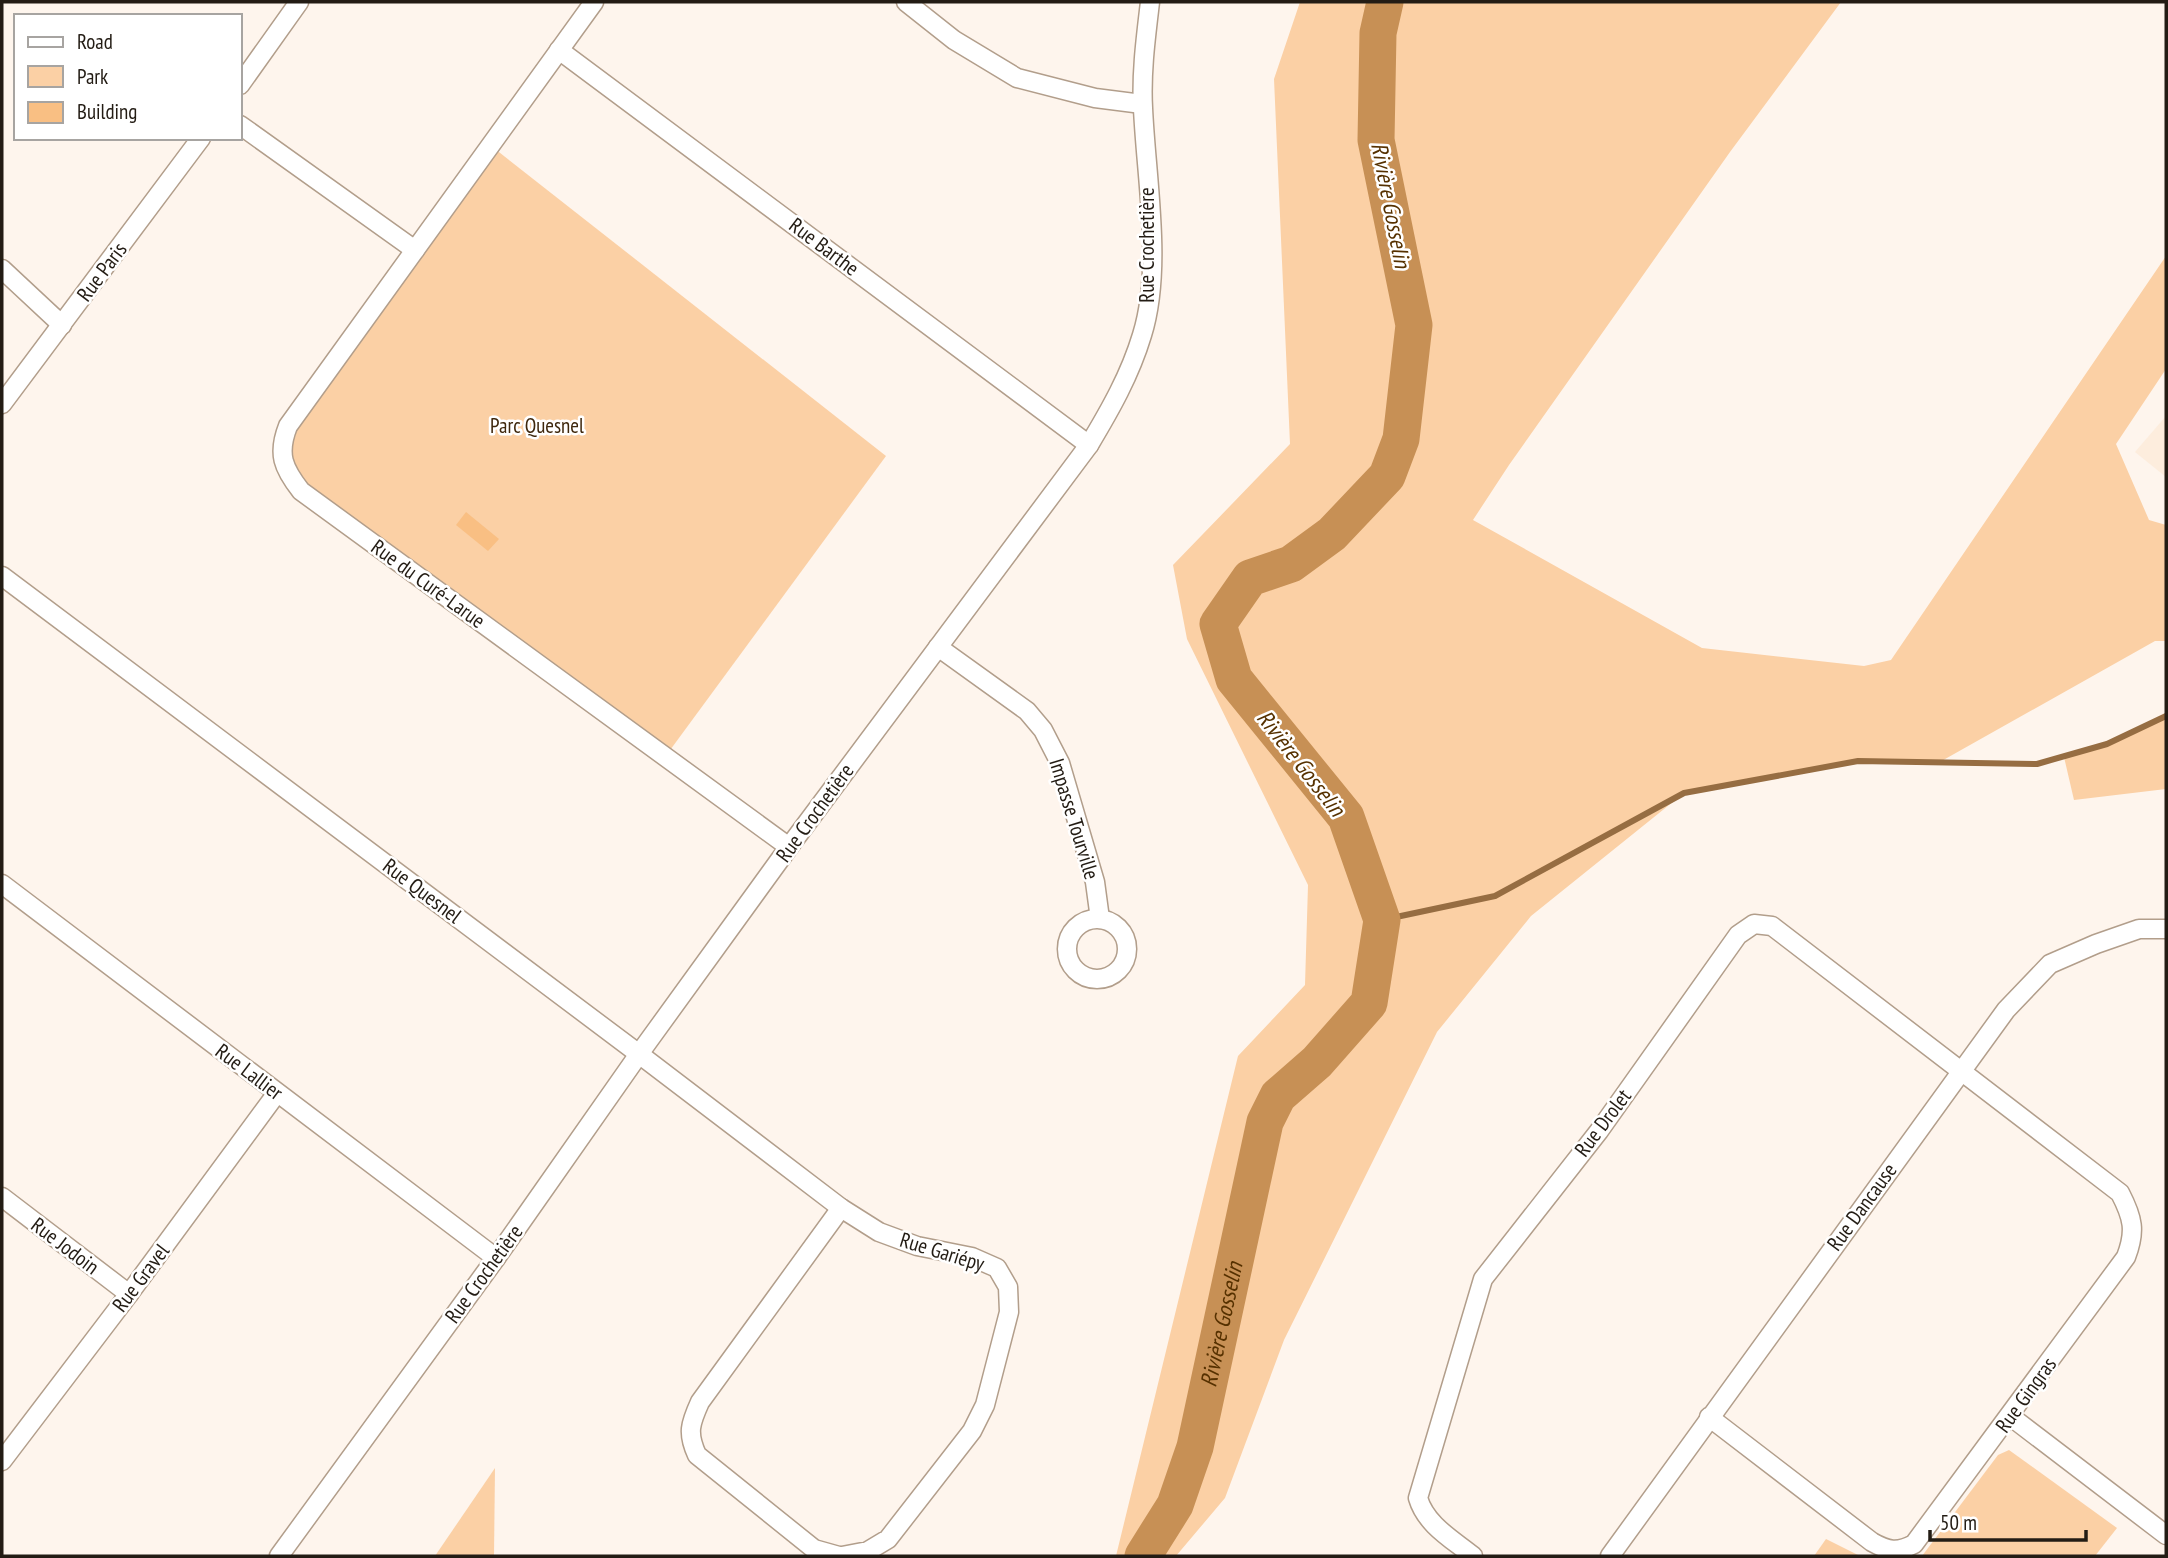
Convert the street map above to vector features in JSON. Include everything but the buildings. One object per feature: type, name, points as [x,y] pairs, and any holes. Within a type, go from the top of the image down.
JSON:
[{"type":"street","points":[[242,82],[299,2]]},
{"type":"street","name":"Rue du Curé-Larue","points":[[594,2],[288,426],[281,444],[287,472],[301,491],[789,847]]},
{"type":"street","points":[[906,2],[954,40],[1017,78],[1095,98],[1142,104]]},
{"type":"street","name":"Rue Crochetière","points":[[279,1556],[496,1258],[789,847],[1089,445],[1117,398],[1143,333],[1151,289],[1151,235],[1142,104],[1150,2]]},
{"type":"street","name":"Rue Barthe","points":[[559,50],[1089,445]]},
{"type":"street","points":[[242,126],[415,250]]},
{"type":"street","name":"Rue Paris","points":[[2,404],[200,140]]},
{"type":"street","points":[[2,269],[62,325]]},
{"type":"street","name":"Rue Quesnel","points":[[2,576],[841,1208]]},
{"type":"street","name":"Impasse Tourville","points":[[938,647],[1027,711],[1043,730],[1060,763],[1095,882],[1100,919]]},
{"type":"street","name":"Rue Lallier","points":[[2,884],[496,1258]]},
{"type":"street","name":"Rue Drolet","points":[[1473,1556],[1429,1521],[1418,1498],[1483,1279],[1598,1131],[1738,935],[1754,924],[1772,926],[1962,1070]]},
{"type":"street","name":"Rue Dancause","points":[[1610,1556],[2006,1010],[2050,964],[2140,929],[2166,929]]},
{"type":"street","name":"Rue Gingras","points":[[1709,1418],[1871,1542],[1886,1550],[1901,1551],[1914,1545],[2126,1257],[2133,1239],[2131,1213],[2120,1193],[1962,1070]]},
{"type":"street","name":"Rue Gravel","points":[[2,1461],[277,1093]]},
{"type":"street","name":"Rue Jodoin","points":[[2,1197],[129,1294]]},
{"type":"street","name":"Rue Gariépy","points":[[841,1208],[879,1232],[917,1246],[972,1257],[997,1268],[1008,1287],[1009,1312],[985,1405],[972,1431],[888,1539],[867,1551],[840,1556],[814,1549],[697,1455],[690,1439],[692,1420],[699,1402],[841,1208]]},
{"type":"street","points":[[2010,1416],[2166,1535]]},
{"type":"shaded area","points":[[2166,416],[2166,477],[2135,452]]},
{"type":"green space","points":[[1300,2],[1841,2],[1730,152],[1473,520],[1702,648],[1864,666],[1891,660],[2166,256],[2166,369],[2116,444],[2149,520],[2166,525],[2166,641],[2155,641],[1938,763],[1858,761],[1684,793],[1531,916],[1437,1032],[1284,1340],[1225,1498],[1176,1556],[1116,1556],[1238,1056],[1305,985],[1308,885],[1187,639],[1173,565],[1290,444],[1274,79]]},
{"type":"green space","name":"Parc Quesnel","points":[[490,145],[886,456],[665,757],[287,472],[288,426]]},
{"type":"green space","points":[[2166,716],[2166,789],[2074,800],[2064,757],[2107,744]]},
{"type":"green space","points":[[2009,1450],[2117,1528],[2095,1556],[1922,1556],[1998,1455]]},
{"type":"green space","points":[[495,1468],[494,1556],[435,1556]]},
{"type":"green space","points":[[1826,1539],[1860,1556],[1814,1556]]},
{"type":"waterway","name":"Rivière Gosselin","points":[[1143,1556],[1175,1505],[1195,1447],[1265,1122],[1278,1096],[1317,1062],[1369,1003],[1382,920],[1346,817],[1234,679],[1218,624],[1250,578],[1291,564],[1332,534],[1387,476],[1401,439],[1414,325],[1376,140],[1378,33],[1385,2]]},
{"type":"waterway","points":[[1382,920],[1495,896],[1684,793],[1858,761],[2037,764],[2107,744],[2166,716]]}]
